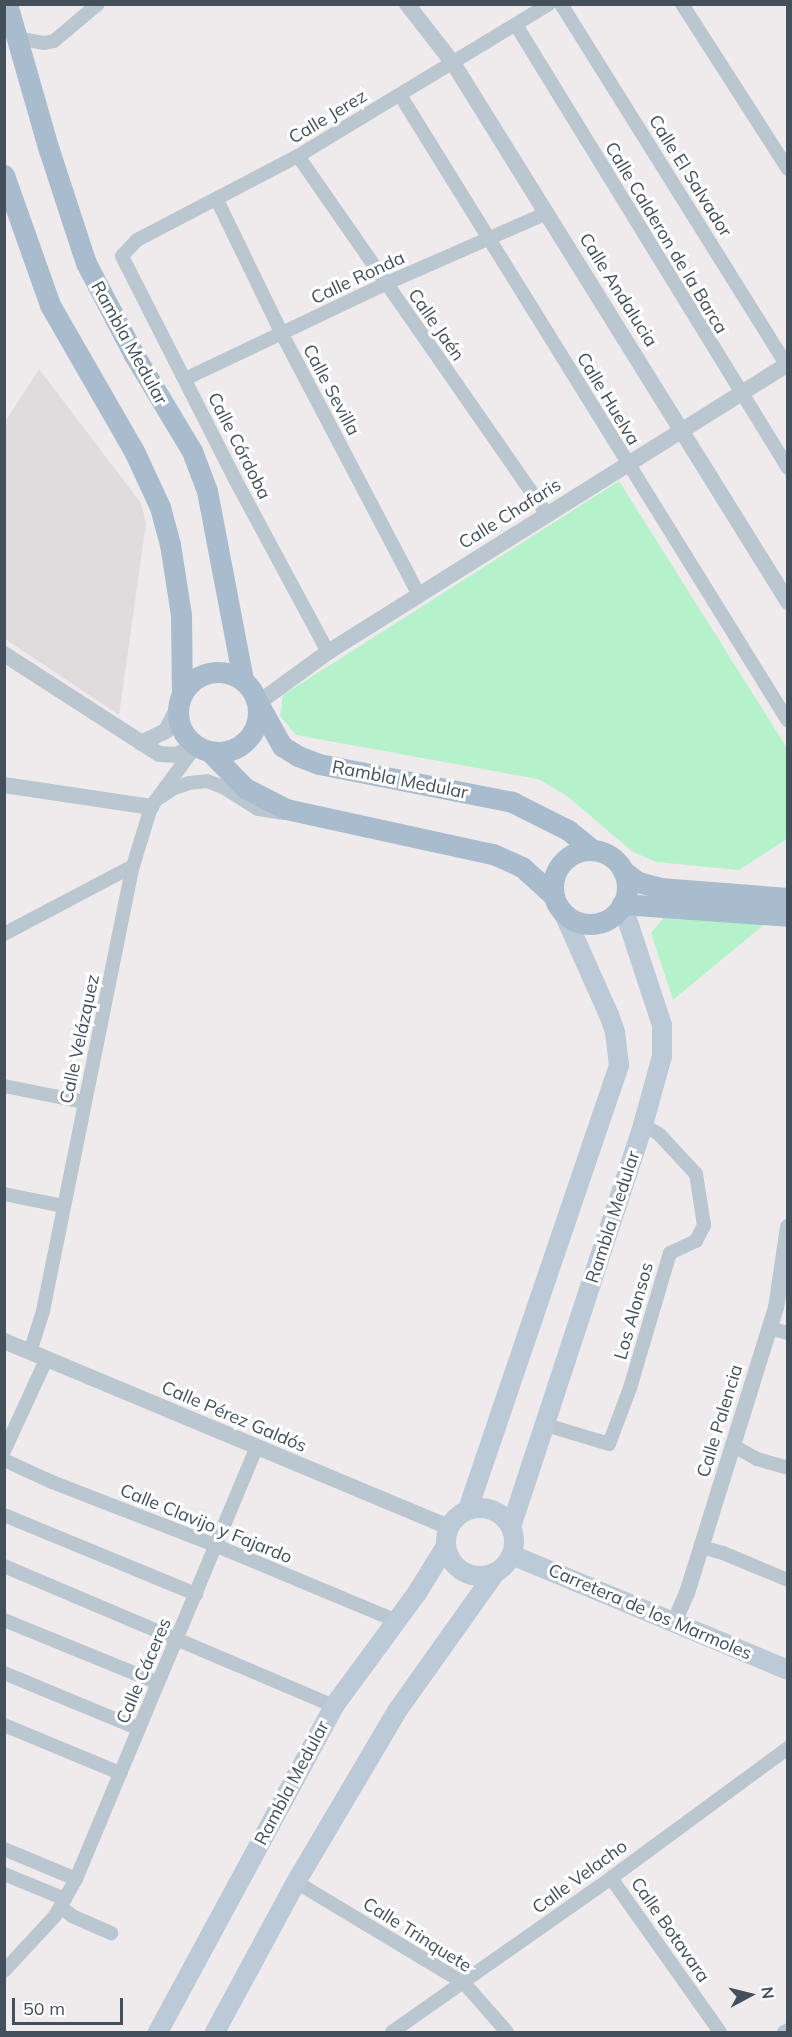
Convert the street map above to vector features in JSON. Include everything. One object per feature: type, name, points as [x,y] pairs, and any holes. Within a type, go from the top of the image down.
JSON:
[{"type":"main road","name":"Rambla Medular","points":[[7,4],[86,263],[133,353],[192,451],[207,491],[243,681]]},
{"type":"main road","points":[[4,175],[50,305],[134,451],[160,507],[170,544],[180,615],[182,730],[245,788],[286,809],[493,854],[522,867],[553,895],[564,914],[612,1023],[619,1065],[468,1509]]},
{"type":"main road","points":[[180,701],[198,677],[210,673],[233,674],[252,690],[258,703],[258,722],[247,741],[226,753],[202,749]]},
{"type":"main road","name":"Rambla Medular","points":[[258,703],[282,746],[298,756],[320,764],[512,802],[568,830],[593,850]]},
{"type":"main road","points":[[553,895],[553,881],[562,863],[579,851],[593,850],[605,853],[638,882],[660,888],[782,895]]},
{"type":"main road","points":[[564,914],[576,922],[589,924],[608,918],[622,904],[626,893],[623,871]]},
{"type":"main road","name":"Rambla Medular","points":[[511,1527],[643,1125],[662,1056],[662,1025],[622,904]]},
{"type":"main road","points":[[622,904],[788,916]]},
{"type":"main road","points":[[636,952],[637,926],[644,914],[655,908]]},
{"type":"main road","points":[[488,1508],[505,1518],[511,1527],[514,1536],[512,1555],[502,1569],[495,1573],[484,1576],[463,1572],[449,1556],[447,1537],[453,1520],[468,1509],[488,1508]]},
{"type":"main road","name":"Rambla Medular","points":[[158,2032],[334,1706],[417,1593],[447,1537]]},
{"type":"main road","name":"Carretera de los Marmoles","points":[[512,1555],[788,1670]]},
{"type":"main road","points":[[215,2032],[296,1882],[397,1711],[495,1573]]},
{"type":"street","points":[[16,38],[44,43],[54,41],[98,4]]},
{"type":"street","name":"Calle Andalucia","points":[[407,4],[453,63],[788,602]]},
{"type":"street","name":"Calle Jerez","points":[[123,256],[138,240],[298,156],[549,4]]},
{"type":"street","name":"Calle El Salvador","points":[[561,4],[787,365]]},
{"type":"street","points":[[682,4],[788,169]]},
{"type":"street","name":"Calle Calderon de la Barca","points":[[516,25],[788,468]]},
{"type":"street","name":"Calle Huelva","points":[[400,95],[788,721]]},
{"type":"street","name":"Calle Jaén","points":[[298,156],[546,513]]},
{"type":"street","name":"Calle Sevilla","points":[[217,200],[282,334],[418,595]]},
{"type":"street","name":"Calle Ronda","points":[[185,379],[385,284],[547,213]]},
{"type":"street","name":"Calle Córdoba","points":[[123,256],[235,479],[328,652]]},
{"type":"street","name":"Calle Chafaris","points":[[258,703],[328,652],[546,513],[787,365]]},
{"type":"street","points":[[4,654],[159,754],[177,755],[202,749]]},
{"type":"street","points":[[141,743],[166,731],[180,701]]},
{"type":"street","name":"Calle Velázquez","points":[[30,1352],[43,1311],[133,866],[151,807],[202,749]]},
{"type":"street","points":[[4,784],[151,807],[174,788],[207,782],[223,787],[258,809],[311,814]]},
{"type":"street","points":[[4,934],[133,866]]},
{"type":"street","points":[[4,1086],[84,1102]]},
{"type":"street","name":"Los Alonsos","points":[[546,1425],[609,1444],[630,1388],[670,1252],[696,1241],[704,1224],[696,1174],[659,1134],[643,1125]]},
{"type":"street","points":[[4,1194],[63,1206]]},
{"type":"street","name":"Calle Palencia","points":[[674,1623],[701,1547],[776,1308],[788,1227]]},
{"type":"street","points":[[770,1328],[788,1333]]},
{"type":"street","name":"Calle Pérez Galdós","points":[[4,1341],[256,1448],[447,1537]]},
{"type":"street","points":[[4,1451],[45,1360]]},
{"type":"street","points":[[732,1445],[757,1459],[788,1468]]},
{"type":"street","name":"Calle Cáceres","points":[[4,1971],[63,1903],[76,1879],[256,1448]]},
{"type":"street","name":"Calle Clavijo y Fajardo","points":[[4,1460],[52,1482],[217,1546],[395,1620]]},
{"type":"street","points":[[4,1515],[196,1594]]},
{"type":"street","points":[[701,1547],[723,1553],[788,1580]]},
{"type":"street","points":[[4,1566],[176,1641],[334,1706]]},
{"type":"street","points":[[4,1620],[158,1683]]},
{"type":"street","points":[[4,1673],[139,1729]]},
{"type":"street","points":[[4,1725],[120,1773]]},
{"type":"street","name":"Calle Velacho","points":[[392,2032],[611,1878],[788,1748]]},
{"type":"street","points":[[4,1849],[76,1879]]},
{"type":"street","points":[[4,1874],[63,1903],[72,1916],[111,1932]]},
{"type":"street","name":"Calle Botavara","points":[[611,1878],[720,2032]]},
{"type":"street","name":"Calle Trinquete","points":[[296,1882],[464,1983],[507,2032]]},
{"type":"shaded area","points":[[39,369],[141,503],[146,524],[119,715],[5,639],[5,422]]},
{"type":"green space","points":[[619,481],[787,748],[787,839],[739,870],[656,862],[633,852],[567,796],[538,779],[296,735],[280,716],[283,695]]},
{"type":"green space","points":[[665,916],[766,923],[673,1000],[651,933]]}]
